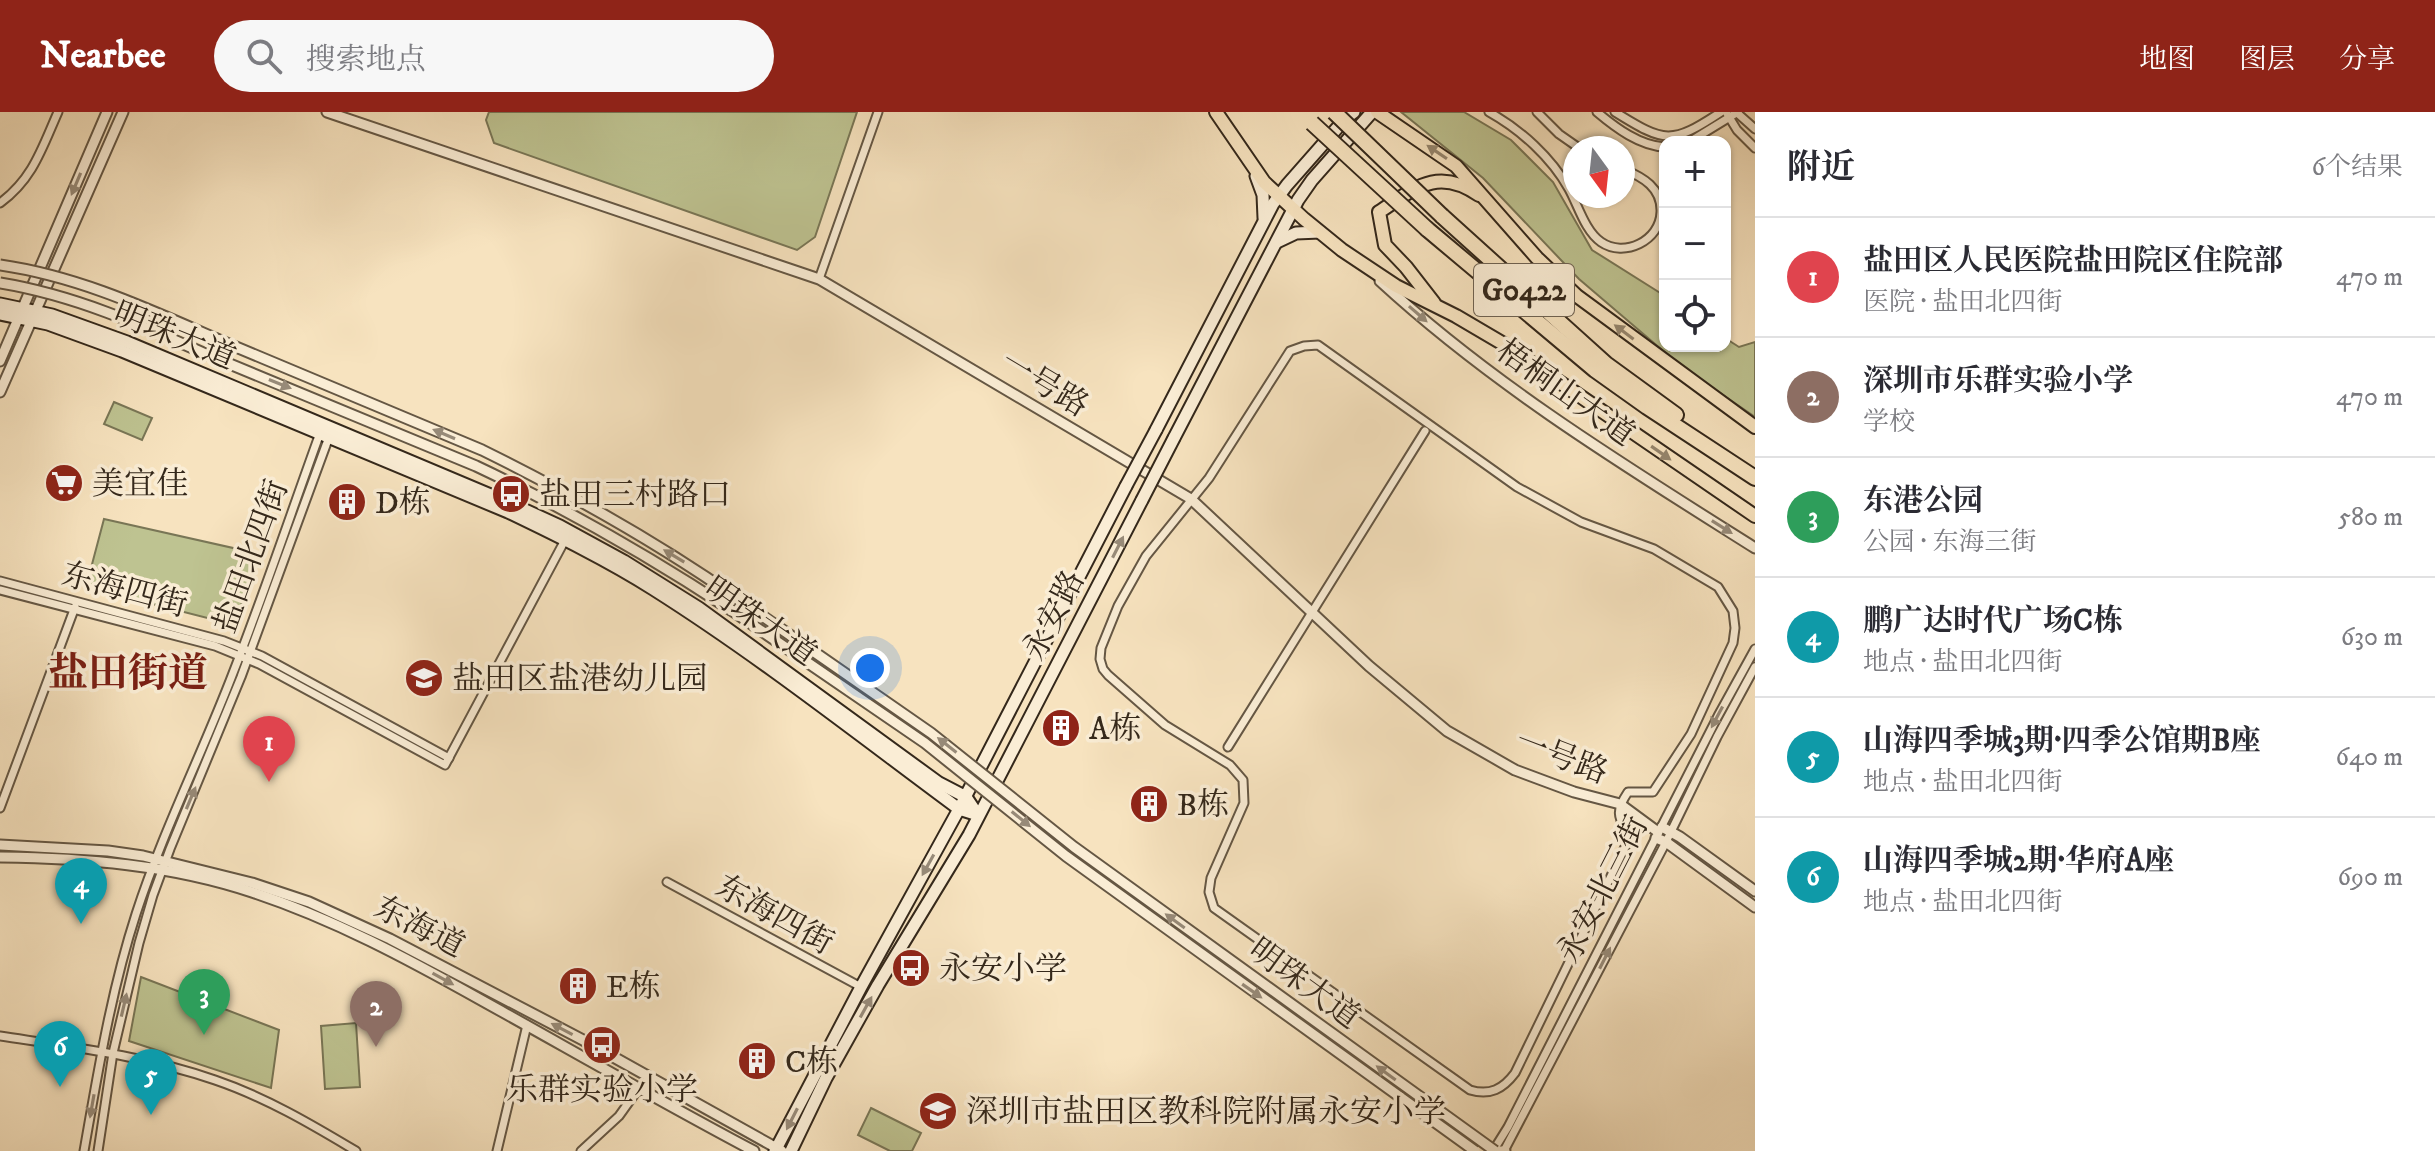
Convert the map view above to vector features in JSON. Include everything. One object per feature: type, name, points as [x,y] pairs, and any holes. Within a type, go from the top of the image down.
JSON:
[{"type":"highway","name":"G0422","points":[[1302,112],[1427,229],[1601,367],[1755,468]]},
{"type":"highway","name":"G0422","points":[[1334,112],[1601,367],[1647,407],[1755,478]]},
{"type":"main road","name":"梧桐山大道","points":[[1216,112],[1251,165],[1278,196],[1360,262],[1396,286],[1507,346],[1755,516]]},
{"type":"main road","name":"永安路","points":[[778,1150],[861,987],[966,797],[1278,196],[1354,112]]},
{"type":"main road","points":[[1374,112],[1456,166],[1546,267],[1577,296],[1755,427]]},
{"type":"main road","name":"永安路","points":[[791,1151],[826,1078],[978,815],[1293,209],[1312,180],[1374,112]]},
{"type":"main road","points":[[1251,165],[1263,195],[1262,225]]},
{"type":"main road","points":[[1436,306],[1385,245],[1379,212],[1415,187],[1442,181],[1468,188],[1494,207]]},
{"type":"main road","points":[[1274,245],[1292,234],[1320,232]]},
{"type":"main road","name":"明珠大道","points":[[0,304],[21,313],[127,342],[512,504],[591,542],[699,608],[939,783],[966,797],[978,815]]},
{"type":"main road","name":"明珠大道","points":[[0,314],[21,313]]},
{"type":"main road","name":"明珠大道","points":[[35,316],[508,512],[620,569],[693,615],[959,809],[978,815]]},
{"type":"street","points":[[0,203],[24,182],[33,169],[58,112]]},
{"type":"street","points":[[0,361],[107,112]]},
{"type":"street","points":[[0,392],[123,112]]},
{"type":"street","name":"一号路","points":[[327,112],[819,279],[1191,499],[1369,666],[1447,731],[1515,770],[1574,792],[1620,804],[1662,832]]},
{"type":"street","points":[[819,279],[878,112]]},
{"type":"street","points":[[1489,112],[1523,136],[1563,179]]},
{"type":"street","points":[[1537,112],[1563,137]]},
{"type":"street","points":[[1597,112],[1638,140],[1659,146]]},
{"type":"street","points":[[1615,112],[1649,133],[1670,137],[1731,113]]},
{"type":"street","points":[[1731,113],[1755,129]]},
{"type":"street","points":[[1698,136],[1731,113]]},
{"type":"street","points":[[1731,113],[1737,130],[1755,148]]},
{"type":"street","points":[[1580,208],[1596,238],[1604,244],[1632,247],[1646,240],[1654,232],[1661,216],[1659,200],[1652,186],[1635,175]]},
{"type":"street","name":"梧桐山大道","points":[[1360,262],[1419,316],[1485,369],[1649,483],[1755,548]]},
{"type":"street","name":"明珠大道","points":[[0,265],[91,286],[482,450],[592,506],[738,599],[931,733],[1074,847],[1494,1151]]},
{"type":"street","name":"明珠大道","points":[[0,283],[51,293],[136,323],[476,466],[612,536],[731,610],[925,743],[1078,865],[1475,1151]]},
{"type":"street","points":[[1318,345],[1517,487],[1581,522],[1654,549],[1718,587],[1733,611],[1733,643],[1691,734],[1653,792],[1628,792],[1620,804],[1617,813],[1629,839],[1515,1073],[1509,1081],[1491,1092],[1481,1094],[1470,1090],[1214,908],[1209,892],[1211,878],[1244,803],[1243,780],[1230,765],[1165,725],[1108,675],[1100,659],[1101,648],[1118,606],[1146,556],[1191,499],[1209,478],[1290,351],[1318,345]]},
{"type":"street","points":[[1228,747],[1425,431]]},
{"type":"street","name":"盐田北四街","points":[[84,1151],[102,1051],[125,951],[245,653],[324,435]]},
{"type":"street","name":"东海四街","points":[[0,581],[245,653],[447,762],[565,540]]},
{"type":"street","name":"东海四街","points":[[0,590],[75,605]]},
{"type":"street","points":[[0,808],[75,605]]},
{"type":"street","name":"永安北三街","points":[[1662,832],[1718,716],[1755,649]]},
{"type":"street","name":"永安北三街","points":[[1494,1151],[1662,832],[1755,667]]},
{"type":"street","points":[[1662,832],[1666,842],[1755,907]]},
{"type":"street","points":[[1662,832],[1755,891]]},
{"type":"street","name":"永安北三街","points":[[1503,1151],[1666,842]]},
{"type":"street","name":"东海道","points":[[0,845],[108,851],[250,891],[323,919],[398,954],[754,1151]]},
{"type":"street","name":"东海道","points":[[0,857],[159,864],[252,883],[309,902],[368,928],[583,1040],[778,1150]]},
{"type":"street","name":"盐田北四街","points":[[98,1151],[113,1053],[159,864]]},
{"type":"street","name":"东海四街","points":[[667,882],[861,987]]},
{"type":"street","points":[[497,1151],[527,1025]]},
{"type":"street","points":[[0,1036],[113,1053],[194,1073],[277,1106],[356,1151]]},
{"type":"street","points":[[581,1151],[619,1116],[639,1088]]},
{"type":"green space","points":[[489,112],[857,112],[815,237],[797,250],[494,143],[486,120]]},
{"type":"green space","points":[[1401,112],[1464,112],[1511,140],[1553,182],[1563,199],[1563,208],[1568,208],[1592,250],[1659,292],[1659,347],[1579,279],[1483,178]]},
{"type":"green space","points":[[1731,342],[1739,347],[1755,342],[1755,417],[1664,352],[1731,352]]},
{"type":"green space","points":[[114,402],[152,418],[142,440],[104,424]]},
{"type":"green space","points":[[104,519],[260,554],[237,616],[223,622],[86,587]]},
{"type":"green space","points":[[141,977],[279,1030],[271,1088],[129,1041]]},
{"type":"green space","points":[[356,1023],[360,1087],[325,1089],[321,1026]]},
{"type":"green space","points":[[871,1108],[921,1133],[912,1151],[890,1151],[858,1135]]},
{"type":"place","name":"美宜佳","points":[[64,483]]},
{"type":"place","name":"盐田三村路口","points":[[511,494]]},
{"type":"place","name":"D栋","points":[[347,502]]},
{"type":"place","name":"盐田区盐港幼儿园","points":[[424,678]]},
{"type":"place","name":"A栋","points":[[1061,728]]},
{"type":"place","name":"盐田区人民医院盐田院区住院部","points":[[269,782]]},
{"type":"place","name":"B栋","points":[[1149,804]]},
{"type":"place","name":"鹏广达时代广场C栋","points":[[81,924]]},
{"type":"place","name":"永安小学","points":[[911,968]]},
{"type":"place","name":"E栋","points":[[578,986]]},
{"type":"place","name":"东港公园","points":[[204,1035]]},
{"type":"place","name":"乐群实验小学","points":[[602,1045]]},
{"type":"place","name":"深圳市乐群实验小学","points":[[376,1047]]},
{"type":"place","name":"C栋","points":[[757,1061]]},
{"type":"place","name":"山海四季城2期·华府A座","points":[[60,1087]]},
{"type":"place","name":"深圳市盐田区教科院附属永安小学","points":[[938,1111]]},
{"type":"place","name":"山海四季城3期·四季公馆期B座","points":[[151,1115]]},
{"type":"district","name":"盐田街道","points":[[128,672]]}]
